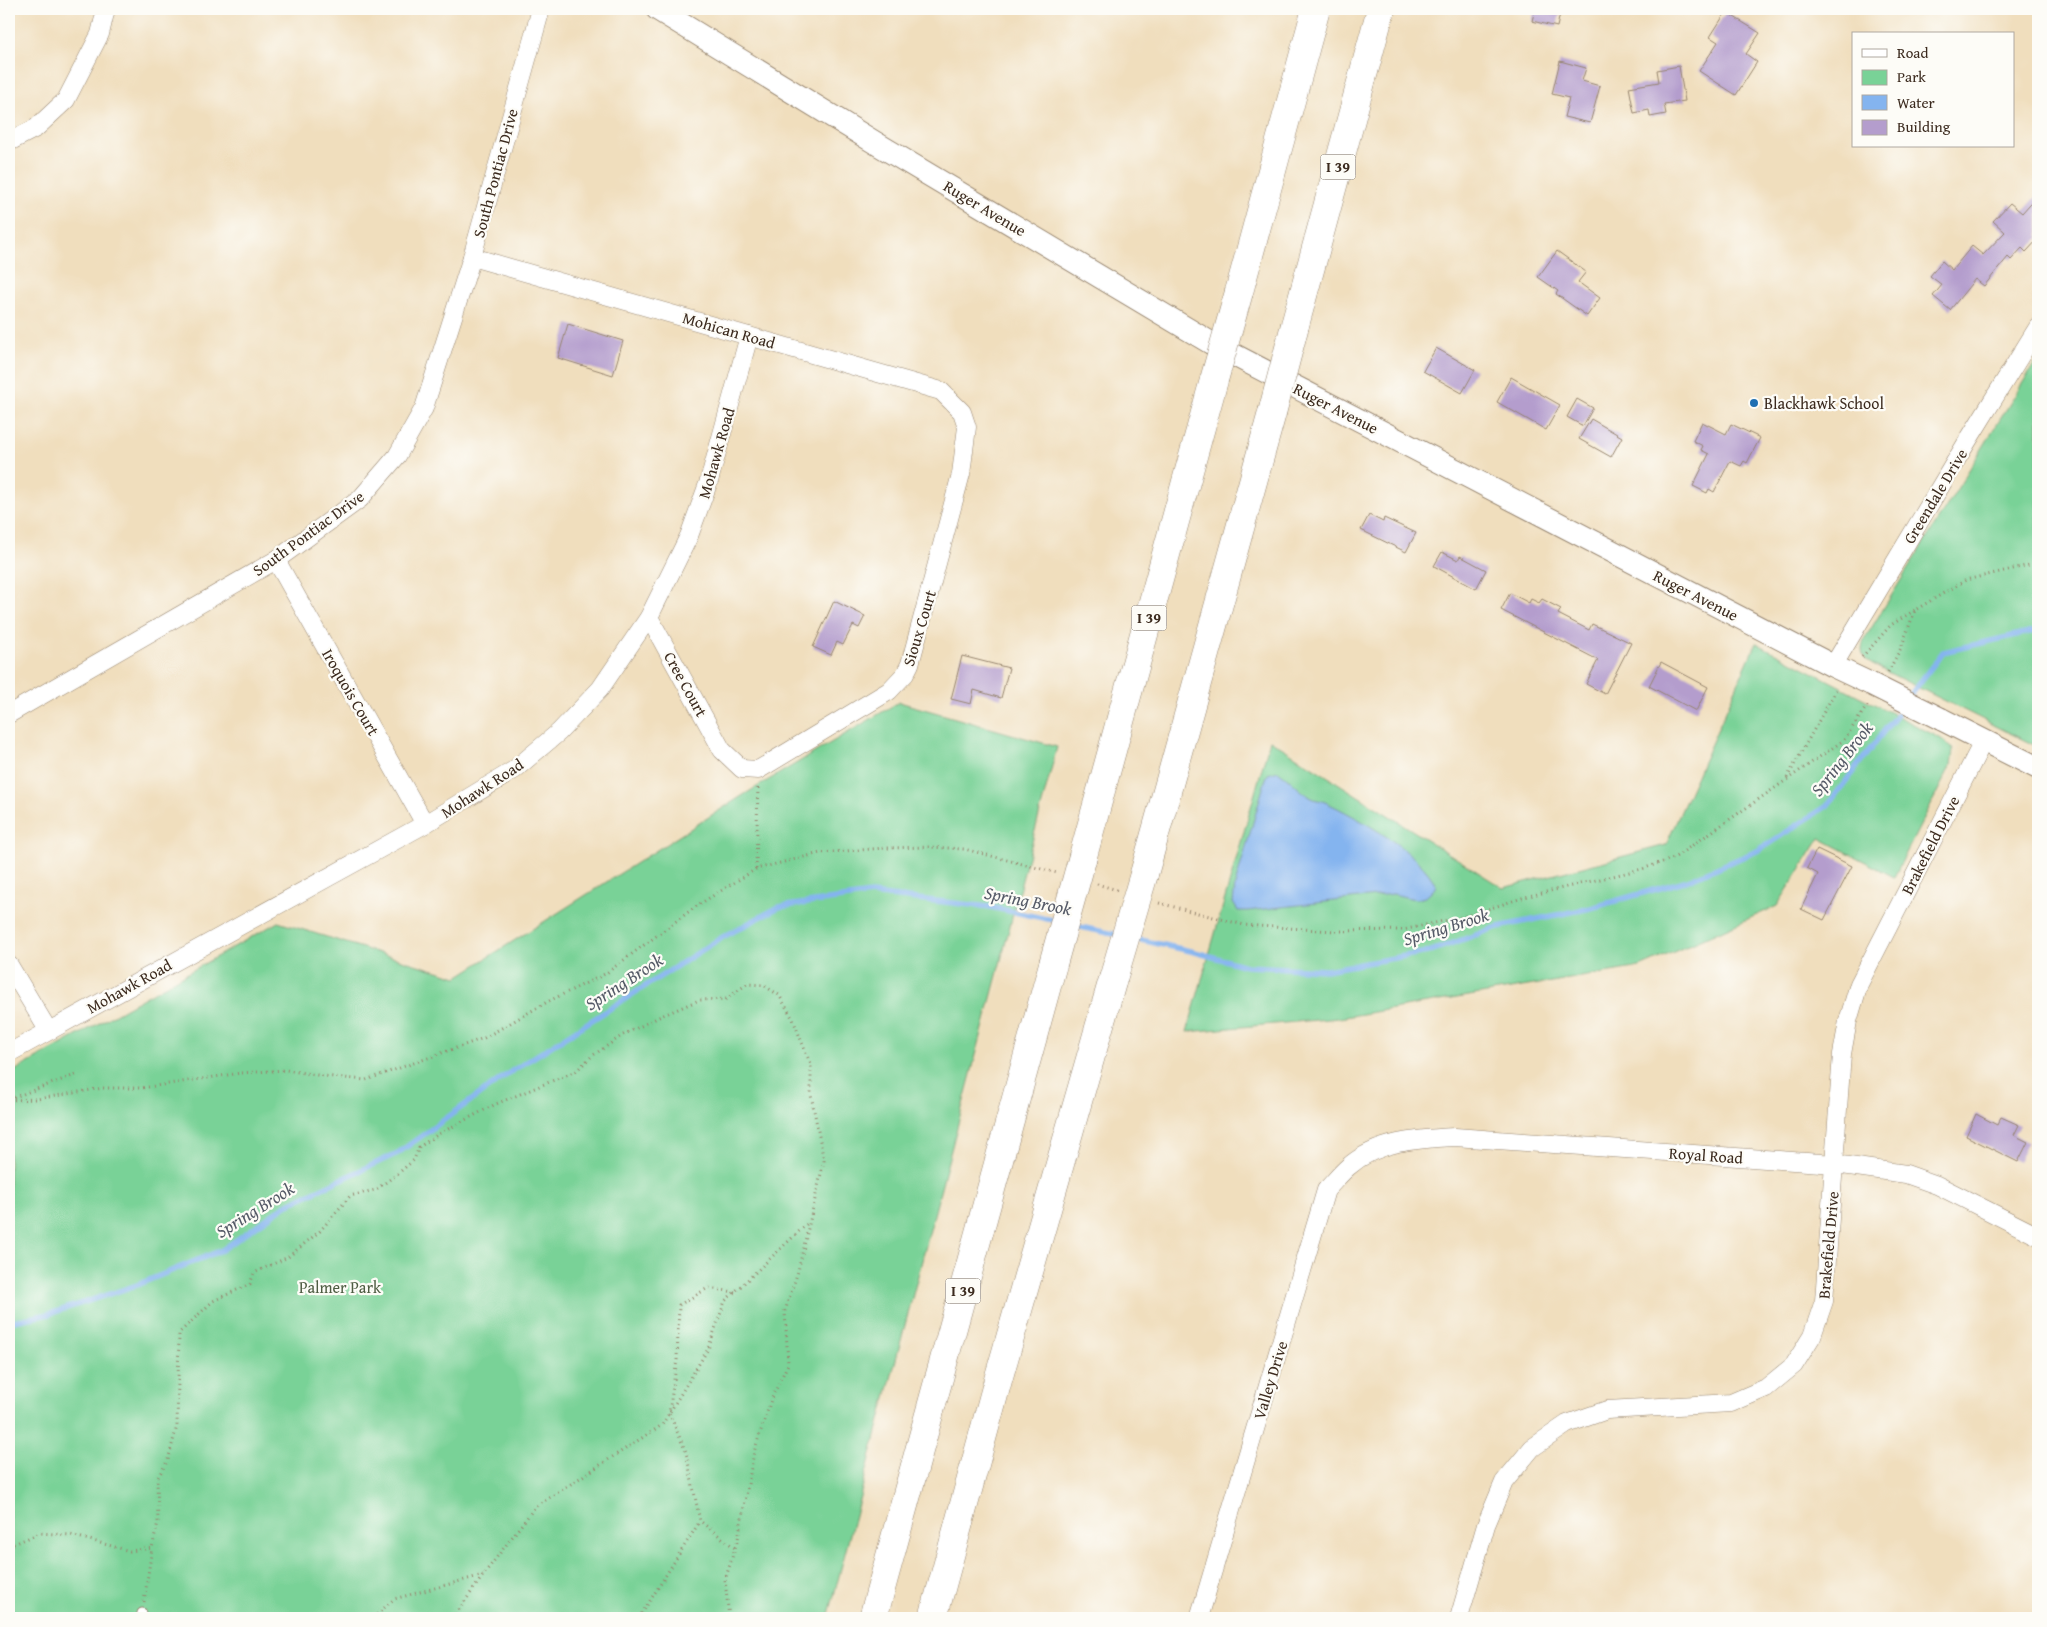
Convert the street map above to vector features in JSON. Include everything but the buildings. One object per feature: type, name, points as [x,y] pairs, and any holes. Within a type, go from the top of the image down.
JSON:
[{"type":"highway","name":"I 39","points":[[873,1618],[1316,9]]},
{"type":"highway","name":"I 39","points":[[933,1618],[998,1380],[1112,979],[1144,874],[1272,413],[1381,9]]},
{"type":"street","points":[[9,142],[36,128],[66,100],[100,34],[106,9]]},
{"type":"street","name":"South Pontiac Drive","points":[[9,714],[276,560],[360,499],[397,456],[424,408],[472,257],[541,9]]},
{"type":"street","name":"Ruger Avenue","points":[[657,9],[874,142],[1211,343],[1833,666],[2038,768]]},
{"type":"street","name":"Mohican Road","points":[[472,257],[942,391],[962,412],[967,427]]},
{"type":"street","name":"Greendale Drive","points":[[1833,666],[2038,327]]},
{"type":"street","name":"Mohawk Road","points":[[9,1053],[425,824],[514,770],[559,732],[600,689],[649,617],[692,527],[709,481],[749,336]]},
{"type":"street","name":"Sioux Court","points":[[758,770],[889,691],[904,674],[914,651],[961,474],[967,427]]},
{"type":"street","name":"Iroquois Court","points":[[276,560],[425,824]]},
{"type":"street","name":"Cree Court","points":[[649,617],[722,750],[742,768],[758,770]]},
{"type":"street","name":"Brakefield Drive","points":[[1460,1618],[1486,1525],[1504,1482],[1532,1448],[1567,1424],[1607,1410],[1731,1403],[1766,1388],[1794,1365],[1812,1336],[1824,1301],[1842,1054],[1848,1021],[1859,984],[1984,740]]},
{"type":"street","points":[[9,965],[48,1030]]},
{"type":"street","name":"Royal Road","points":[[1363,1157],[1378,1149],[1413,1139],[1454,1137],[1835,1164],[1906,1174],[1937,1186],[2038,1236]]},
{"type":"street","name":"Valley Drive","points":[[1199,1618],[1326,1190],[1349,1166],[1363,1157]]},
{"type":"path","points":[[756,869],[758,770]]},
{"type":"path","points":[[142,1616],[152,1548],[158,1522],[157,1479],[168,1460],[177,1426],[179,1333],[213,1301],[250,1284],[254,1273],[288,1257],[320,1231],[350,1196],[375,1190],[396,1175],[414,1160],[419,1147],[433,1138],[496,1104],[576,1071],[592,1056],[615,1040],[650,1022],[699,1000],[726,999],[747,984],[763,985],[779,995],[793,1019],[811,1066],[811,1095],[824,1161],[798,1271],[786,1311],[788,1364],[770,1400],[754,1452],[735,1548],[725,1580],[729,1618]]},
{"type":"path","points":[[9,1099],[78,1074]]},
{"type":"path","points":[[454,1618],[483,1575],[535,1507],[662,1425],[708,1349],[725,1302],[810,1221]]},
{"type":"path","points":[[735,1292],[708,1288],[679,1305],[677,1360],[669,1413],[686,1452],[700,1521],[735,1548]]},
{"type":"path","points":[[638,1618],[700,1521]]},
{"type":"path","points":[[9,1546],[40,1533],[70,1534],[130,1552],[152,1548]]},
{"type":"path","points":[[373,1618],[394,1600],[483,1575]]},
{"type":"green space","points":[[2038,358],[2038,747],[1873,665],[1864,658],[1862,648],[1864,640]]},
{"type":"green space","points":[[1756,643],[1940,738],[1953,750],[1951,765],[1894,877],[1820,838],[1777,906],[1640,967],[1339,1018],[1187,1032],[1270,740],[1503,888],[1666,845]]},
{"type":"green space","name":"Palmer Park","points":[[899,702],[1057,747],[828,1618],[9,1618],[9,1074],[278,922],[457,977],[745,794]]},
{"type":"water","points":[[1278,771],[1312,798],[1338,808],[1387,837],[1418,861],[1436,886],[1427,896],[1417,899],[1393,894],[1238,911],[1233,903],[1235,885],[1265,781],[1268,774]]},
{"type":"waterway","name":"Spring Brook","points":[[1908,698],[1943,652],[2038,630]]},
{"type":"waterway","name":"Spring Brook","points":[[1132,938],[1246,966],[1326,970],[1428,952],[1498,927],[1591,908],[1688,880],[1757,851],[1827,806],[1903,706]]},
{"type":"waterway","name":"Spring Brook","points":[[9,1322],[49,1314],[137,1285],[222,1250],[286,1205],[398,1153],[512,1071],[721,938],[779,907],[871,894],[990,907],[1057,921]]},
{"type":"waterway","name":"Spring Brook","points":[[1071,925],[1118,935]]},
{"type":"place","name":"Blackhawk School","points":[[1754,403]]}]
